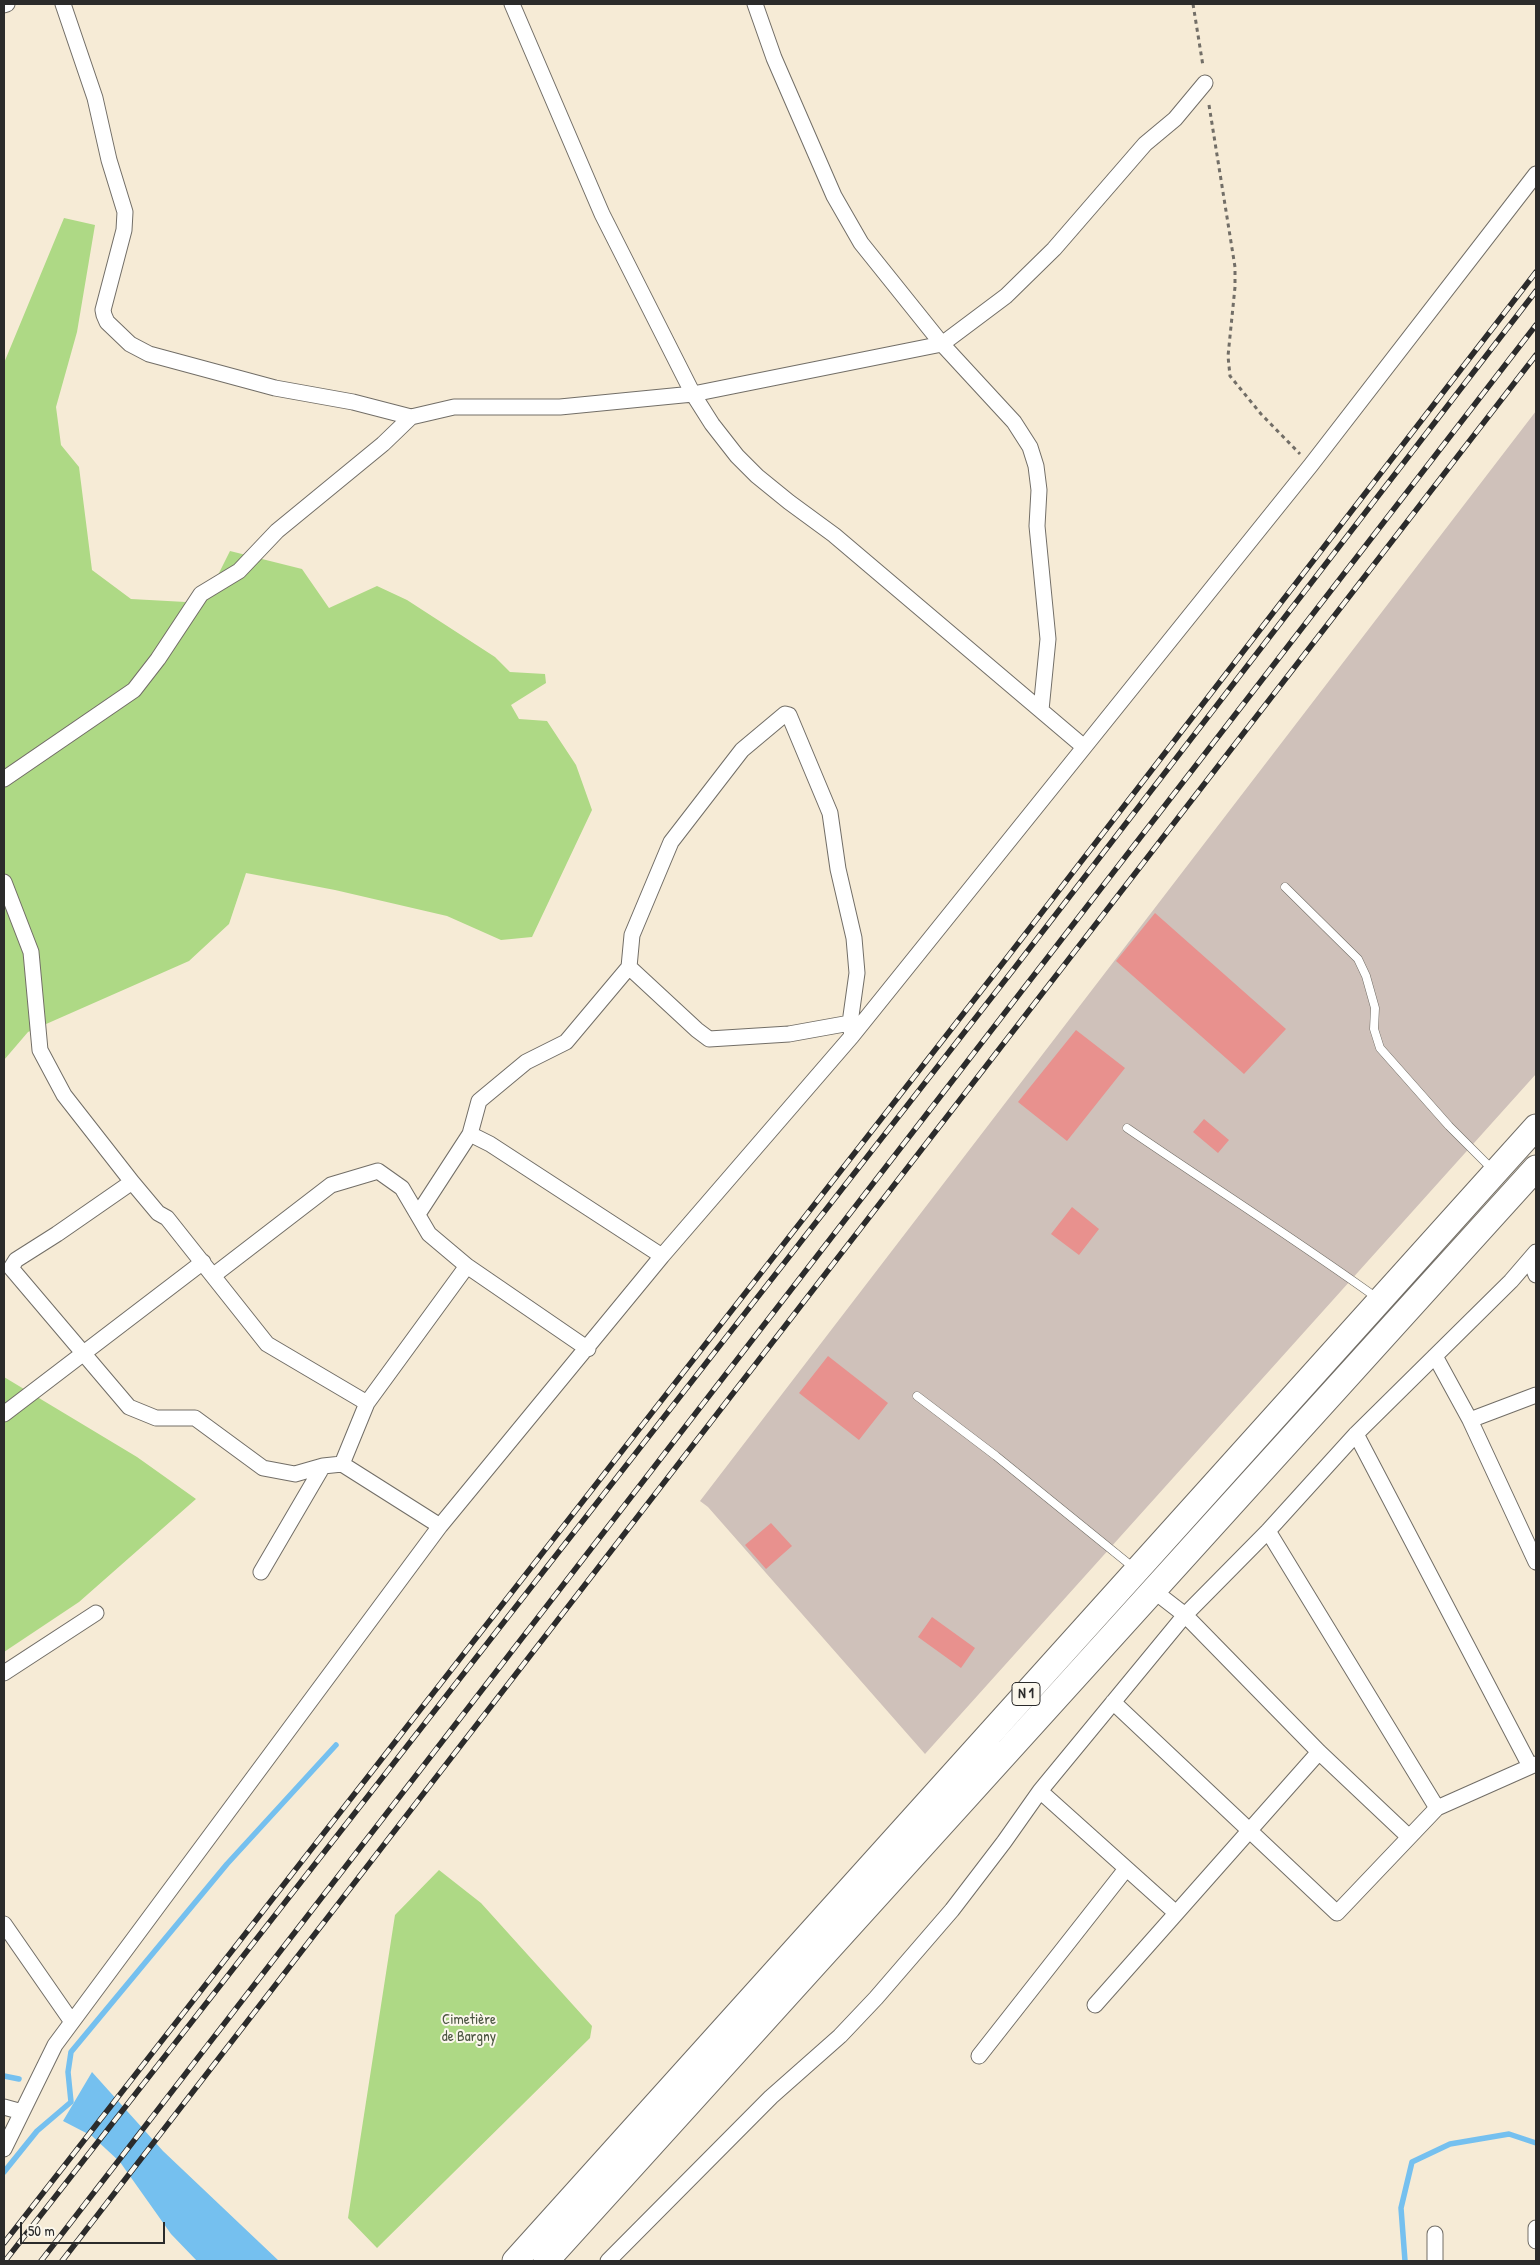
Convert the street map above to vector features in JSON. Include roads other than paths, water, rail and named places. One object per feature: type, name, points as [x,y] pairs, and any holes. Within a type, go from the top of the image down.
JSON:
[{"type":"highway","name":"N 1","points":[[515,2261],[1536,1127]]},
{"type":"highway","name":"N 1","points":[[546,2261],[1536,1168]]},
{"type":"street","points":[[63,4],[95,98],[109,160],[125,212],[124,230],[103,310],[107,322],[134,348],[149,354],[275,388],[353,402],[411,417],[454,407],[560,407],[692,394],[942,344],[1006,296],[1054,249],[1145,144],[1175,119],[1205,84]]},
{"type":"street","points":[[512,4],[602,214],[692,394],[712,424],[737,456],[757,476],[789,502],[834,534],[1084,747]]},
{"type":"street","points":[[755,4],[774,58],[834,196],[861,243],[942,344],[1014,422],[1030,447],[1036,466],[1039,490],[1037,526],[1048,639],[1041,710]]},
{"type":"street","points":[[4,2150],[55,2044],[440,1526],[1084,747],[1310,465],[1536,174]]},
{"type":"street","points":[[4,779],[134,690],[158,659],[201,594],[239,571],[277,531],[383,444],[411,417]]},
{"type":"street","points":[[418,1214],[470,1134],[479,1101],[526,1062],[566,1042],[629,967],[632,935],[671,842],[742,750],[784,714],[789,715],[830,813],[838,869],[854,938],[857,973],[851,1030]]},
{"type":"street","points":[[4,882],[31,952],[40,1050],[64,1095],[132,1182],[158,1213],[167,1218],[214,1275],[267,1344],[367,1403]]},
{"type":"street","points":[[629,967],[709,1039],[851,1030]]},
{"type":"street","points":[[470,1134],[490,1144],[662,1256]]},
{"type":"street","points":[[214,1275],[331,1185],[378,1171],[402,1188],[429,1234],[467,1266],[588,1349]]},
{"type":"street","points":[[132,1182],[16,1260],[7,1271],[129,1407],[156,1418],[195,1418],[263,1468],[295,1474],[323,1466],[342,1464],[440,1526]]},
{"type":"street","points":[[1533,1255],[1536,1275]]},
{"type":"street","points":[[608,2261],[771,2097],[840,2036],[876,1998],[952,1910],[1040,1791],[1185,1615],[1268,1531],[1356,1434],[1511,1281],[1533,1255]]},
{"type":"street","points":[[4,1414],[203,1262]]},
{"type":"street","points":[[342,1464],[367,1403],[467,1266]]},
{"type":"street","points":[[1435,1356],[1470,1420],[1536,1562]]},
{"type":"street","points":[[1470,1420],[1536,1395]]},
{"type":"street","points":[[1113,1702],[1337,1913],[1437,1808],[1533,1765],[1356,1434]]},
{"type":"street","points":[[261,1572],[323,1466]]},
{"type":"street","points":[[1268,1531],[1437,1808]]},
{"type":"street","points":[[1154,1591],[1185,1615],[1319,1752],[1409,1837]]},
{"type":"street","points":[[4,1673],[96,1613]]},
{"type":"street","points":[[1095,2005],[1319,1752]]},
{"type":"street","points":[[1040,1791],[1176,1914]]},
{"type":"street","points":[[979,2056],[1126,1869]]},
{"type":"street","points":[[6,1931],[72,2022]]},
{"type":"street","points":[[4,2107],[22,2112]]},
{"type":"street","points":[[1536,2228],[1536,2241]]},
{"type":"street","points":[[1435,2234],[1435,2261]]},
{"type":"lane","points":[[1285,887],[1358,959],[1366,976],[1375,1008],[1374,1029],[1380,1048],[1449,1126],[1496,1173]]},
{"type":"lane","points":[[1127,1128],[1254,1215],[1326,1261],[1380,1301]]},
{"type":"lane","points":[[917,1396],[996,1456],[1137,1571]]},
{"type":"water","points":[[92,2072],[163,2151],[279,2261],[197,2261],[171,2234],[120,2162],[92,2136],[63,2121]]},
{"type":"waterway","points":[[4,2172],[37,2131],[71,2102],[68,2072],[71,2052],[227,1864],[336,1745]]},
{"type":"waterway","points":[[4,2076],[19,2079]]},
{"type":"waterway","points":[[1405,2261],[1401,2208],[1412,2162],[1450,2144],[1509,2134],[1536,2143]]},
{"type":"railway","points":[[4,2243],[1006,959],[1536,272]]},
{"type":"railway","points":[[5,2261],[1013,970],[1536,291]]},
{"type":"railway","points":[[41,2261],[1536,325]]},
{"type":"railway","points":[[62,2261],[1536,355]]},
{"type":"park label","name":"Cimetière de Bargny","points":[[469,2028]]}]
